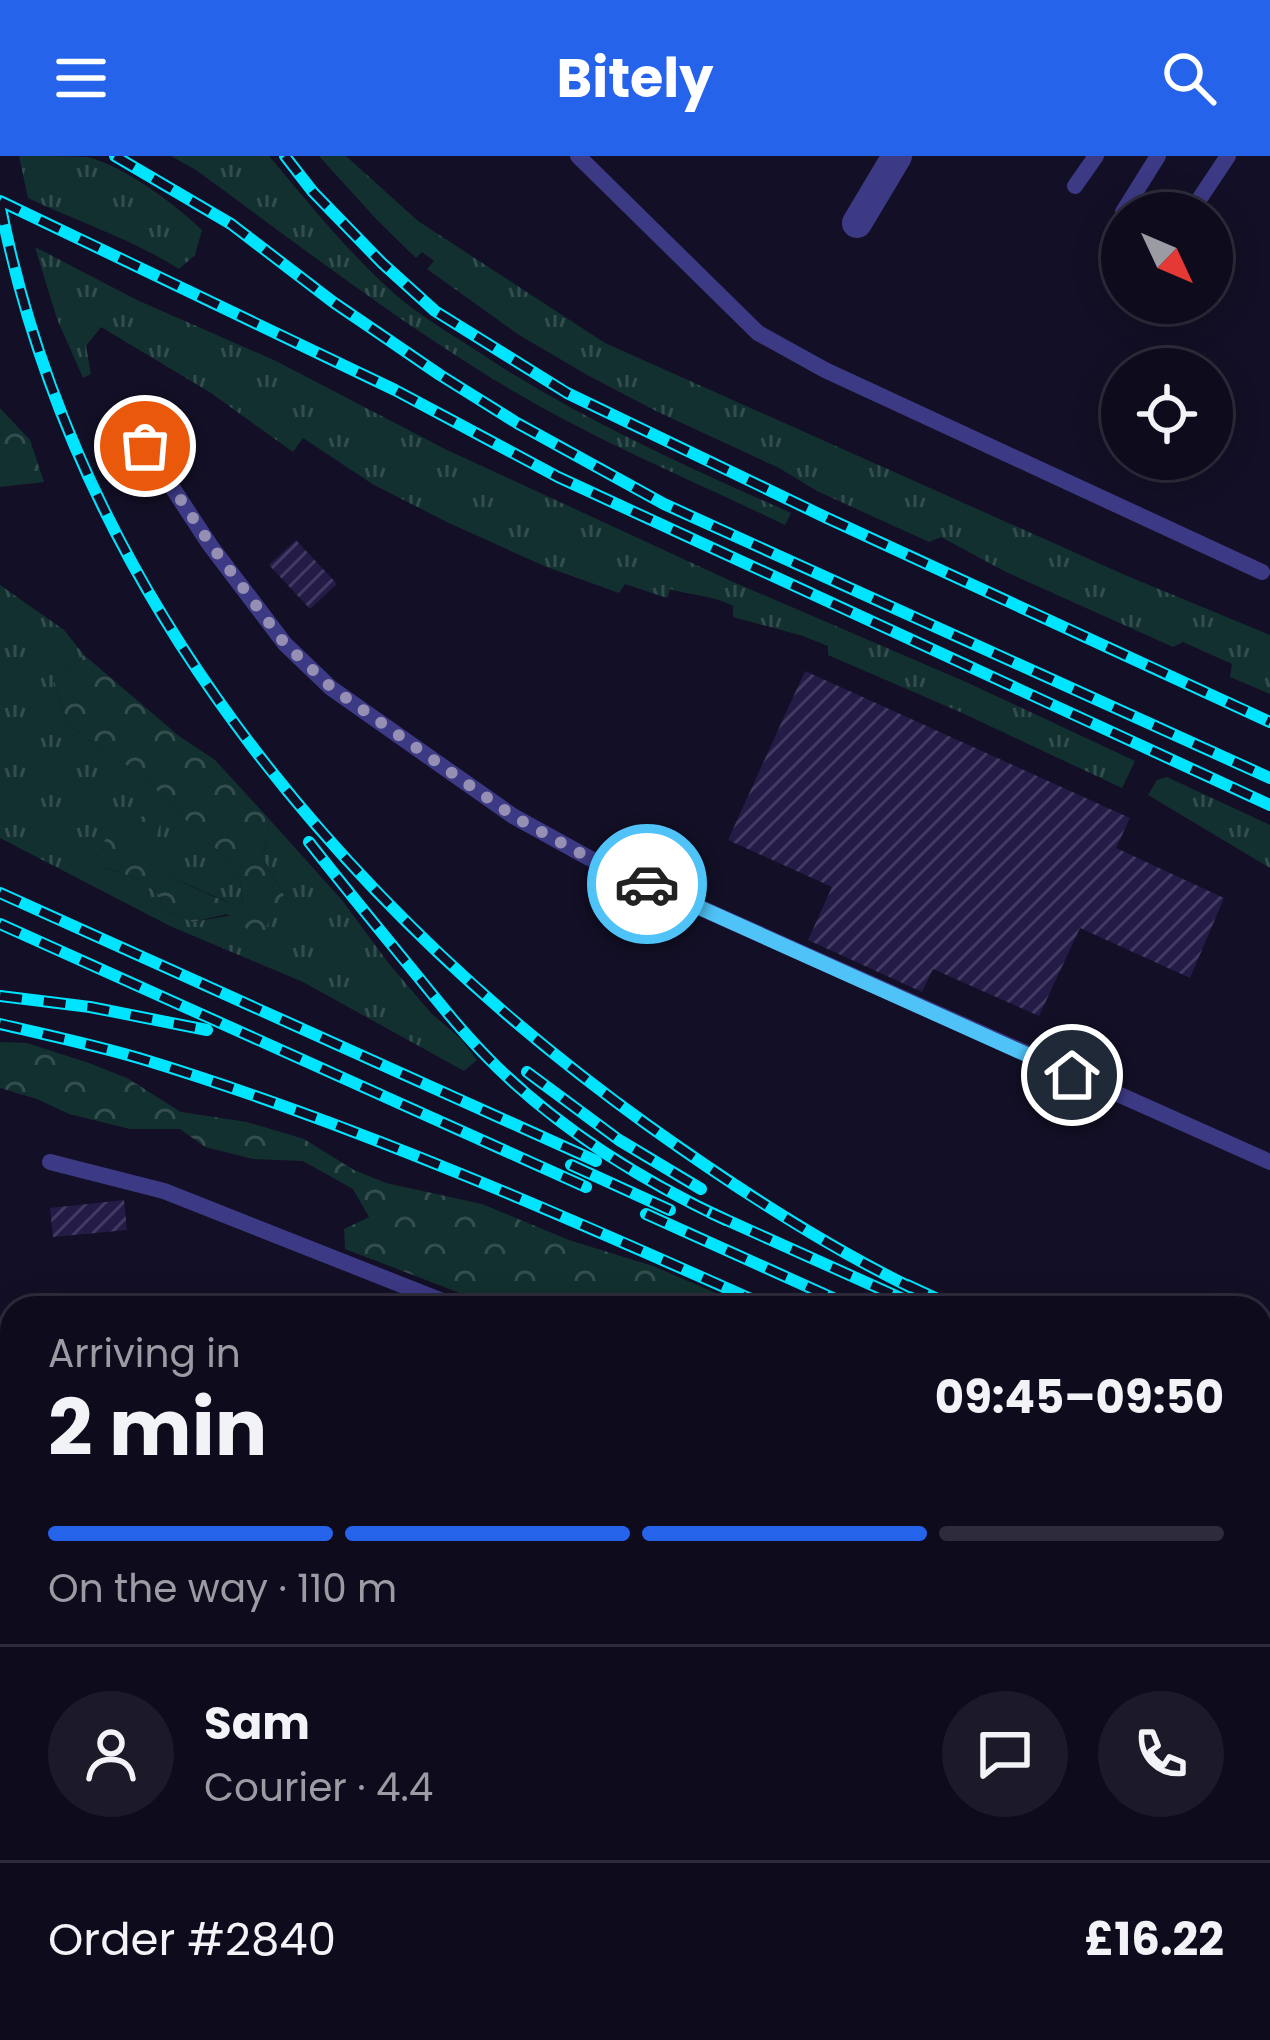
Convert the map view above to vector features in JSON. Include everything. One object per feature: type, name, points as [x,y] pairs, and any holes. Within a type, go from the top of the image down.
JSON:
[{"type":"street","points":[[857,223],[896,156]]},
{"type":"lane","points":[[578,156],[758,333],[824,370],[1262,572]]},
{"type":"lane","points":[[1076,186],[1096,156]]},
{"type":"lane","points":[[1136,192],[1158,156]]},
{"type":"lane","points":[[1204,192],[1228,156]]},
{"type":"lane","points":[[145,446],[285,644],[332,688],[513,816],[589,858],[1270,1162]]},
{"type":"lane","points":[[50,1162],[164,1191],[430,1296]]},
{"type":"green space","points":[[19,156],[87,157],[132,177],[202,230],[195,255],[179,269],[28,198]]},
{"type":"green space","points":[[171,156],[269,156],[354,255],[417,311],[589,417],[791,513],[785,525],[513,391],[391,312]]},
{"type":"green space","points":[[319,156],[346,156],[418,221],[605,343],[1270,635],[1270,694],[1230,677],[1232,664],[1183,642],[1173,647],[1004,571],[941,537],[929,542],[589,376],[519,335],[427,269],[434,261],[422,252],[416,258]]},
{"type":"green space","points":[[35,247],[137,300],[276,361],[445,449],[1135,761],[1122,788],[828,655],[828,646],[733,617],[733,606],[726,602],[670,589],[667,598],[625,584],[619,593],[544,566],[374,485],[303,438],[293,452],[211,393],[101,327],[86,346],[91,374],[83,378],[57,319]]},
{"type":"green space","points":[[0,408],[30,440],[44,482],[0,487]]},
{"type":"green space","points":[[0,585],[64,630],[84,655],[53,683],[69,726],[144,777],[226,857],[240,881],[243,907],[190,886],[140,858],[105,868],[138,879],[160,895],[163,910],[193,922],[272,908],[287,901],[263,858],[269,819],[341,899],[431,1013],[477,1060],[464,1071],[303,982],[170,926],[0,838]]},
{"type":"green space","points":[[84,655],[179,736],[215,760],[269,819],[263,858],[287,901],[272,909],[263,940],[227,914],[193,922],[163,910],[160,895],[138,879],[106,868],[95,851],[125,824],[163,813],[153,850],[141,858],[190,886],[243,906],[240,881],[226,857],[144,777],[69,726],[53,683]]},
{"type":"green space","points":[[1167,777],[1270,825],[1270,868],[1148,795],[1157,780]]},
{"type":"green space","points":[[0,1042],[27,1043],[127,1078],[181,1112],[247,1122],[304,1139],[354,1170],[386,1183],[482,1204],[723,1296],[468,1296],[345,1249],[344,1229],[369,1217],[353,1189],[303,1161],[253,1159],[205,1147],[180,1129],[130,1129],[69,1114],[0,1088]]},
{"type":"building","points":[[296,540],[337,584],[310,609],[269,565]]},
{"type":"building","points":[[805,671],[1130,818],[1116,848],[1224,898],[1190,978],[1080,928],[1039,1016],[933,969],[922,992],[808,940],[832,887],[728,840]]},
{"type":"building","points":[[124,1200],[127,1230],[53,1237],[50,1208]]},
{"type":"railway","points":[[115,156],[231,224],[440,375],[664,504],[1270,778]]},
{"type":"railway","points":[[285,156],[313,192],[435,311],[567,393],[1270,722]]},
{"type":"railway","points":[[0,201],[395,390],[558,477],[1270,805]]},
{"type":"railway","points":[[0,203],[36,343],[89,477],[156,605],[236,724],[326,837],[427,942],[535,1038],[649,1126],[778,1213],[912,1288]]},
{"type":"railway","points":[[309,842],[457,1024],[523,1091],[606,1153],[726,1220]]},
{"type":"railway","points":[[0,893],[596,1161]]},
{"type":"railway","points":[[0,924],[586,1187]]},
{"type":"railway","points":[[0,996],[90,1007],[207,1030]]},
{"type":"railway","points":[[0,1024],[142,1059],[302,1113],[539,1206],[744,1296]]},
{"type":"railway","points":[[527,1072],[619,1140],[701,1189]]},
{"type":"railway","points":[[571,1165],[670,1210]]},
{"type":"railway","points":[[711,1213],[896,1296]]},
{"type":"railway","points":[[646,1214],[828,1296]]},
{"type":"railway","points":[[907,1285],[931,1296]]},
{"type":"way so far","points":[[145,446],[285,644],[332,688],[513,816],[647,884]]},
{"type":"route","points":[[647,884],[1072,1075]]}]
